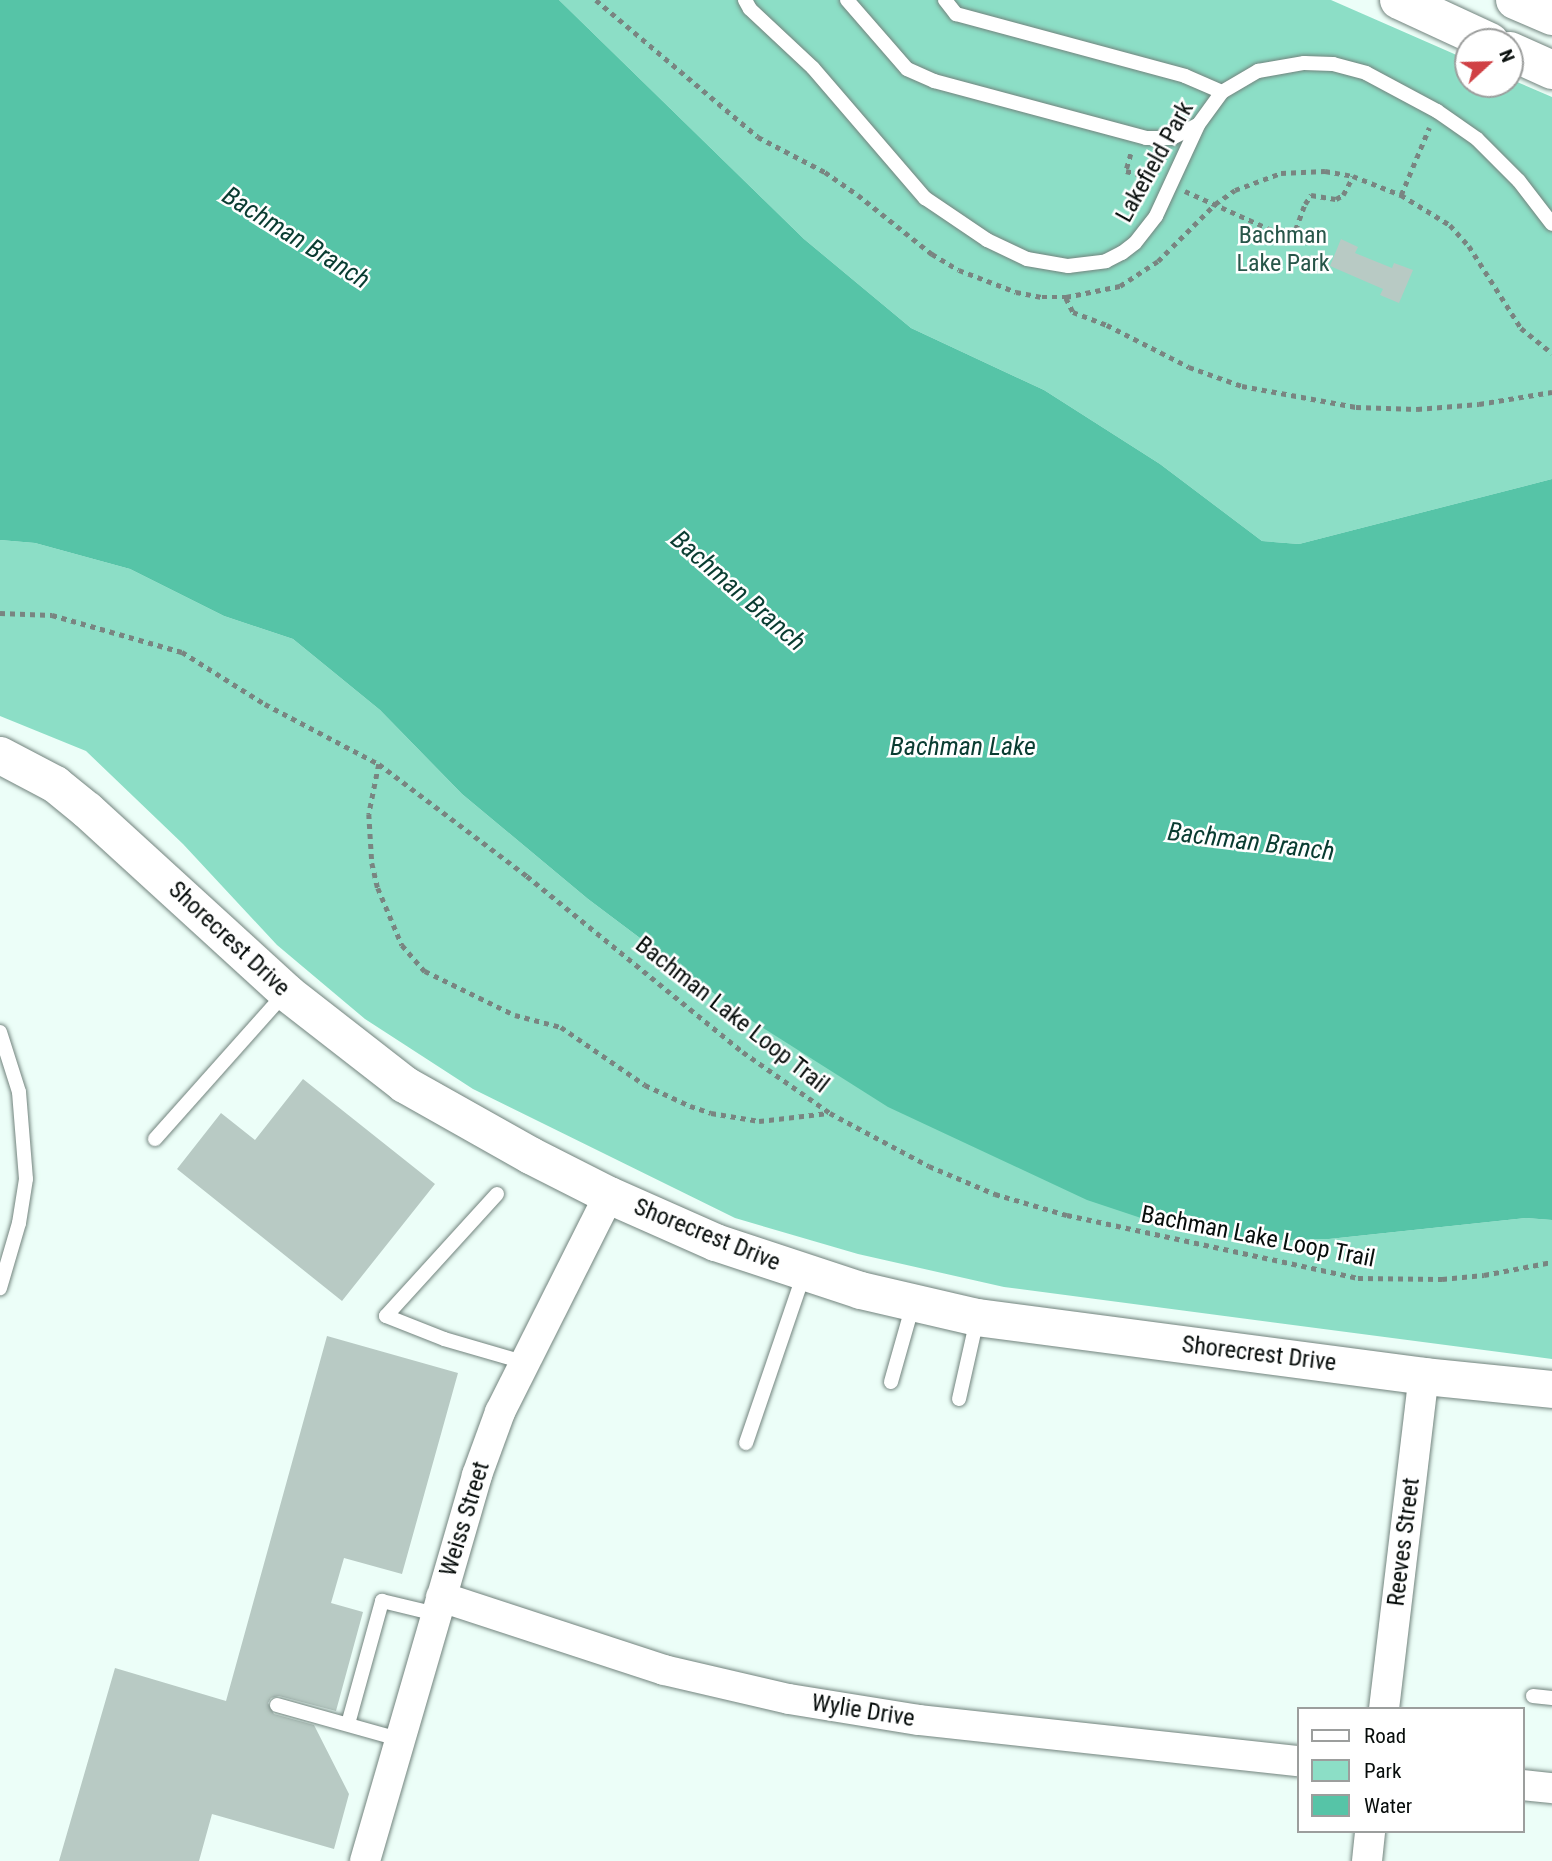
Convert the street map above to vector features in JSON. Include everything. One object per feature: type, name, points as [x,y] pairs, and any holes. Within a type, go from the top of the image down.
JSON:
[{"type":"main road","points":[[1399,0],[1460,28]]},
{"type":"main road","points":[[1515,0],[1552,16]]},
{"type":"main road","points":[[1524,57],[1552,70]]},
{"type":"street","name":"Shorecrest Drive","points":[[0,755],[55,784],[87,810],[286,992],[360,1053],[404,1084],[448,1111],[609,1195],[715,1242],[804,1273],[977,1317],[1424,1376],[1552,1389]]},
{"type":"street","name":"Weiss Street","points":[[365,1861],[477,1475],[500,1412],[609,1195]]},
{"type":"street","name":"Reeves Street","points":[[1384,1707],[1424,1376]]},
{"type":"street","name":"Wylie Drive","points":[[439,1606],[664,1670],[789,1699],[919,1720],[1296,1761]]},
{"type":"street","points":[[1524,1785],[1552,1788]]},
{"type":"street","points":[[1367,1861],[1370,1833]]},
{"type":"lane","points":[[847,0],[907,69],[934,80],[1136,134],[1172,138],[1198,125]]},
{"type":"lane","points":[[945,0],[956,14],[1185,76],[1222,92]]},
{"type":"lane","name":"Lakefield Park","points":[[747,4],[813,68],[925,198],[987,240],[1027,259],[1068,266],[1106,261],[1122,253],[1135,243],[1156,216],[1198,125],[1222,92],[1240,79],[1275,67],[1304,63],[1334,64],[1366,73],[1437,111],[1478,139],[1519,181],[1552,224]]},
{"type":"lane","points":[[155,1139],[286,992]]},
{"type":"lane","points":[[0,1032],[19,1092],[26,1179],[19,1223],[0,1288]]},
{"type":"lane","points":[[497,1194],[386,1316],[444,1339],[523,1362]]},
{"type":"lane","points":[[746,1444],[804,1273]]},
{"type":"lane","points":[[891,1382],[914,1303]]},
{"type":"lane","points":[[959,1399],[977,1317]]},
{"type":"lane","points":[[348,1724],[382,1601],[439,1606]]},
{"type":"lane","points":[[1533,1696],[1552,1698]]},
{"type":"lane","points":[[277,1705],[399,1739]]},
{"type":"path","points":[[596,0],[734,120],[786,155],[825,173],[847,187],[932,254],[959,270],[1016,292],[1042,297],[1066,297],[1104,291],[1134,279],[1158,261],[1215,204],[1235,190],[1281,173],[1325,171],[1353,176],[1401,195],[1450,225],[1469,246],[1521,328],[1552,353]]},
{"type":"path","points":[[1401,195],[1437,111]]},
{"type":"path","points":[[1136,134],[1126,172],[1170,184],[1292,239],[1304,204],[1311,195],[1336,199],[1343,195],[1353,176]]},
{"type":"path","points":[[1066,297],[1073,312],[1107,325],[1189,368],[1242,386],[1356,407],[1417,409],[1479,404],[1552,392]]},
{"type":"path","name":"Bachman Lake Loop Trail","points":[[0,613],[52,615],[182,652],[276,710],[379,764],[527,876],[743,1052],[830,1112],[929,1166],[995,1194],[1067,1215],[1358,1278],[1442,1279],[1484,1275],[1552,1262]]},
{"type":"path","points":[[379,764],[369,814],[372,863],[378,888],[402,945],[425,971],[515,1015],[561,1027],[645,1085],[690,1106],[711,1113],[759,1121],[830,1112]]},
{"type":"green space","name":"Bachman Lake Park","points":[[559,0],[1331,0],[1454,54],[1454,98],[1524,98],[1524,85],[1552,97],[1552,479],[1299,544],[1262,541],[1160,464],[1044,390],[911,328],[804,239]]},
{"type":"green space","points":[[0,540],[35,543],[130,569],[224,616],[293,639],[380,710],[462,794],[588,899],[741,1014],[1252,1241],[1329,1239],[1526,1218],[1552,1220],[1552,1359],[1004,1287],[858,1254],[735,1218],[473,1089],[365,1019],[277,945],[183,844],[86,751],[0,716]]},
{"type":"water","name":"Bachman Lake","points":[[0,0],[559,0],[804,239],[911,328],[1044,390],[1160,464],[1262,541],[1299,544],[1552,479],[1552,1220],[1526,1218],[1329,1239],[1252,1241],[1168,1227],[1087,1200],[888,1107],[741,1014],[588,899],[462,794],[380,710],[293,639],[224,616],[130,569],[35,543],[0,540]]},
{"type":"building","points":[[1341,239],[1358,247],[1355,253],[1392,268],[1394,263],[1413,270],[1399,303],[1380,295],[1383,289],[1330,266]]},
{"type":"building","points":[[303,1079],[435,1184],[342,1301],[177,1169],[221,1113],[255,1140]]},
{"type":"building","points":[[327,1336],[458,1373],[402,1574],[344,1558],[331,1603],[363,1612],[336,1711],[279,1696],[271,1698],[268,1703],[274,1714],[314,1725],[349,1794],[334,1849],[212,1814],[199,1861],[59,1861],[115,1668],[226,1701]]},
{"type":"water label","name":"Bachman Branch","points":[[296,238]]},
{"type":"water label","name":"Bachman Branch","points":[[738,591]]},
{"type":"water label","name":"Bachman Branch","points":[[1251,842]]}]
